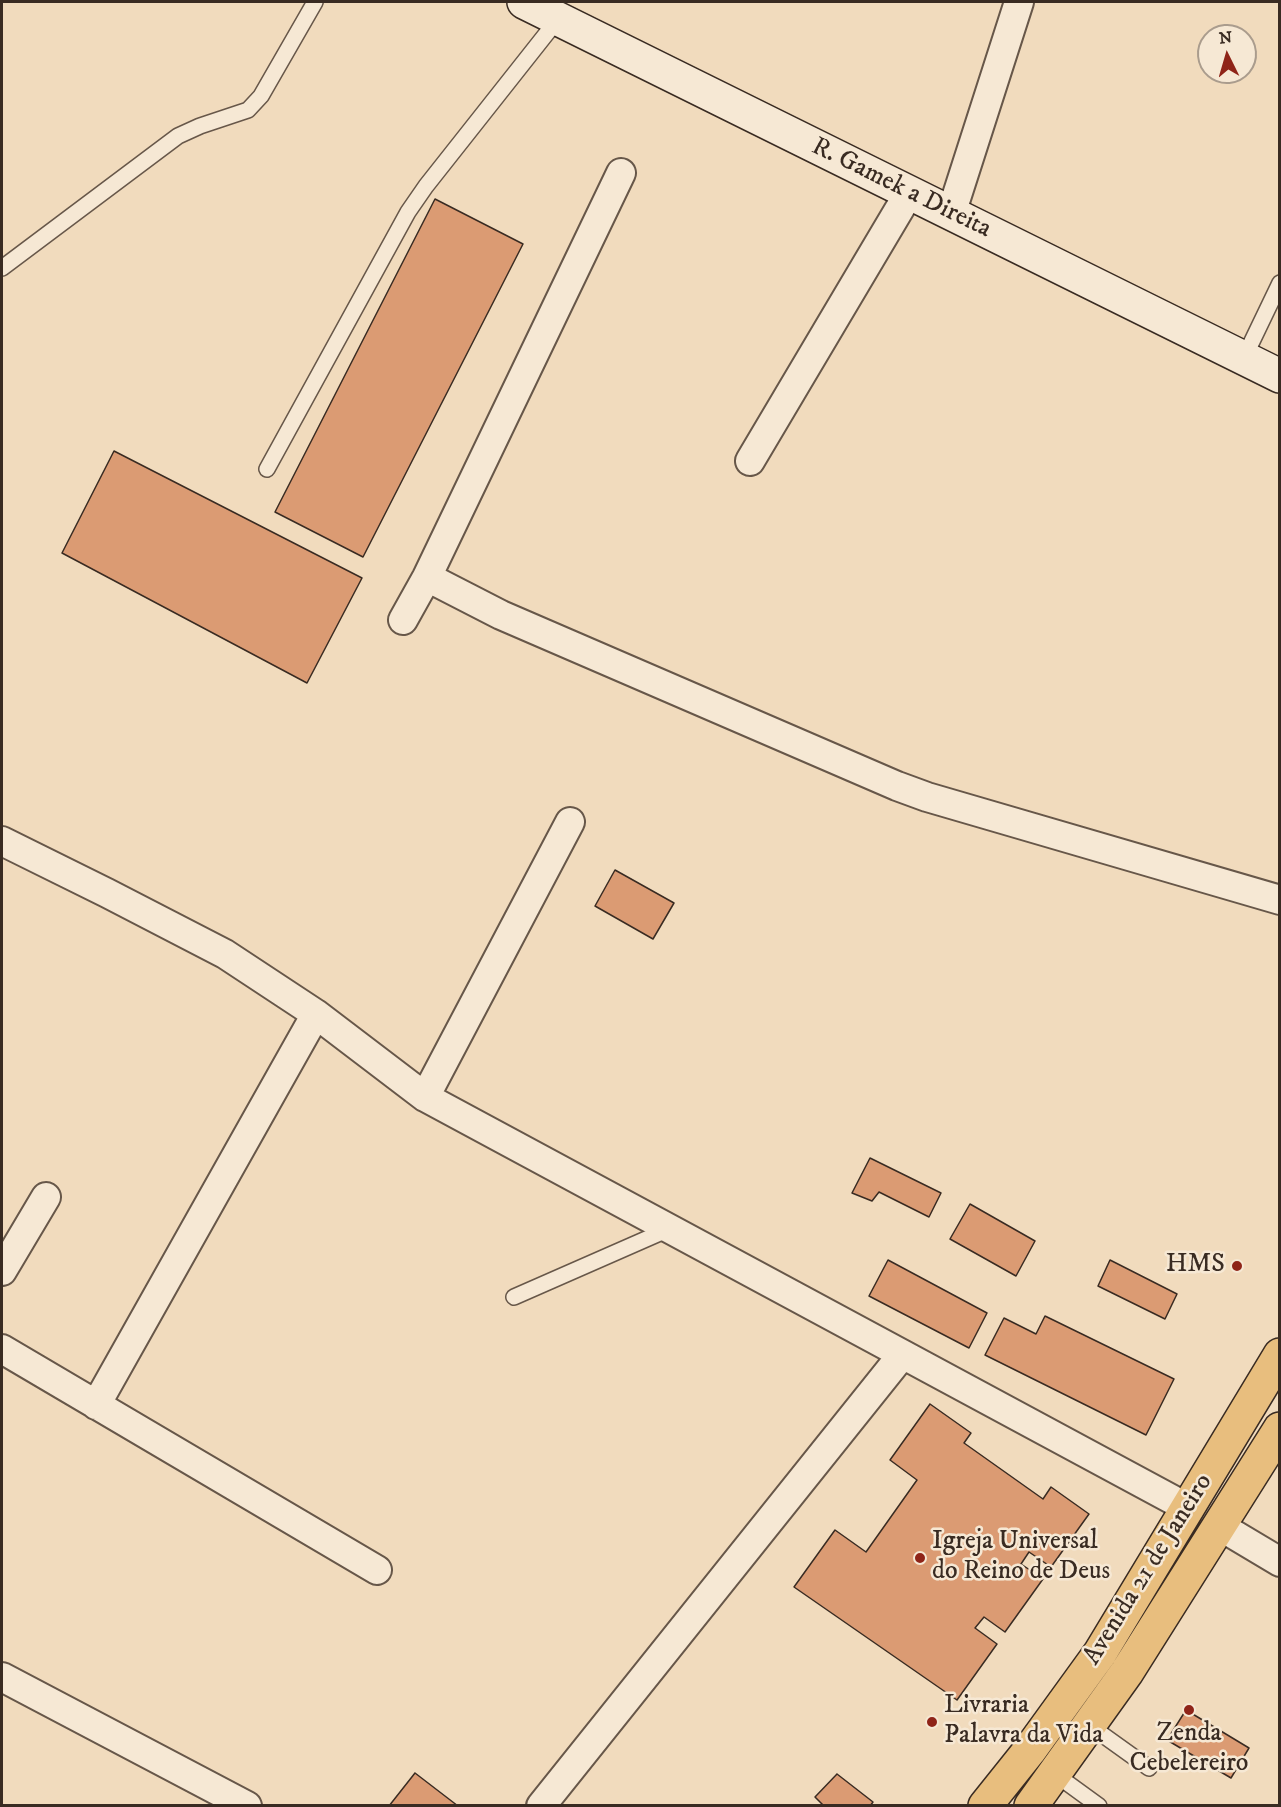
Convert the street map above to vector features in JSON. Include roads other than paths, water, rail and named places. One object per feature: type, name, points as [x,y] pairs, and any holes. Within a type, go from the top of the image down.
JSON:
[{"type":"main road","name":"R. Gamek a Direita","points":[[524,2],[1280,376]]},
{"type":"main road","name":"Avenida 21 de Janeiro","points":[[985,1806],[1029,1751],[1100,1653],[1280,1355]]},
{"type":"main road","name":"Avenida 21 de Janeiro","points":[[1030,1806],[1127,1672],[1280,1429]]},
{"type":"street","points":[[951,214],[1019,2]]},
{"type":"street","points":[[403,620],[427,577],[621,173]]},
{"type":"street","points":[[750,461],[909,193]]},
{"type":"street","points":[[427,577],[501,615],[897,786],[927,797],[1280,900]]},
{"type":"street","points":[[425,1096],[570,822]]},
{"type":"street","points":[[2,841],[225,954],[316,1014],[425,1096],[1188,1508]]},
{"type":"street","points":[[96,1405],[316,1014]]},
{"type":"street","points":[[2,1271],[46,1197]]},
{"type":"street","points":[[2,1349],[377,1570]]},
{"type":"street","points":[[540,1806],[902,1355]]},
{"type":"street","points":[[1218,1525],[1280,1562]]},
{"type":"street","points":[[2,1677],[247,1806]]},
{"type":"lane","points":[[2,268],[178,136],[248,110],[261,96],[315,2]]},
{"type":"lane","points":[[267,469],[408,212],[558,19]]},
{"type":"lane","points":[[1244,358],[1280,283]]},
{"type":"lane","points":[[514,1297],[669,1229]]},
{"type":"lane","points":[[1089,1725],[1149,1768]]},
{"type":"lane","points":[[1055,1774],[1099,1806]]},
{"type":"place","name":"HMS","points":[[1237,1266]]},
{"type":"place","name":"Igreja Universal do Reino de Deus","points":[[920,1558]]},
{"type":"place","name":"Zenda Cebelereiro","points":[[1189,1710]]},
{"type":"place","name":"Livraria Palavra da Vida","points":[[932,1722]]}]
